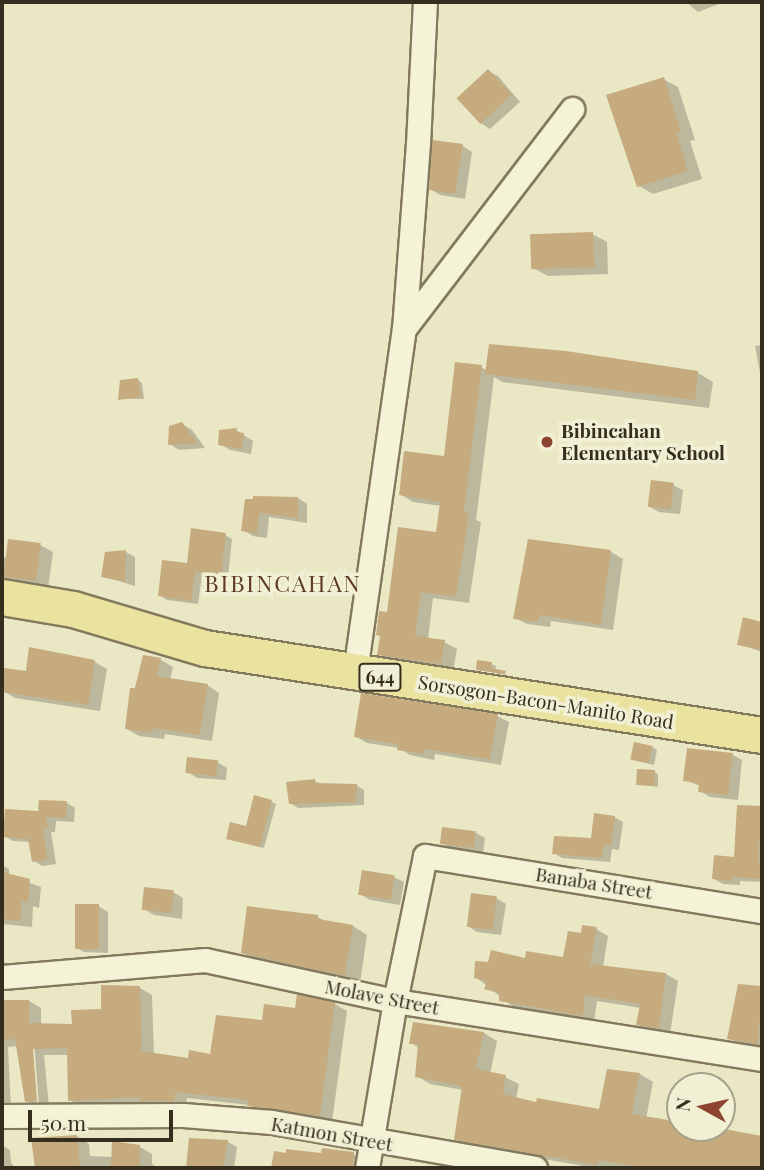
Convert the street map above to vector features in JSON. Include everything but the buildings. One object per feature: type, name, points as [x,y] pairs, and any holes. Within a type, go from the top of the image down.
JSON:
[{"type":"main road","name":"Sorsogon-Bacon-Manito Road","points":[[2,597],[73,609],[205,648],[762,735]]},
{"type":"street","points":[[355,672],[404,329],[418,144],[425,2]]},
{"type":"street","points":[[404,329],[572,109]]},
{"type":"street","name":"Banaba Street","points":[[395,1001],[425,856],[762,911]]},
{"type":"street","name":"Molave Street","points":[[2,977],[205,960],[395,1001],[762,1059]]},
{"type":"street","points":[[367,1168],[395,1001]]},
{"type":"street","name":"Katmon Street","points":[[2,1116],[183,1115],[272,1122],[535,1168]]},
{"type":"place","name":"Bibincahan Elementary School","points":[[547,442]]},
{"type":"district","name":"BIBINCAHAN","points":[[283,583]]}]
